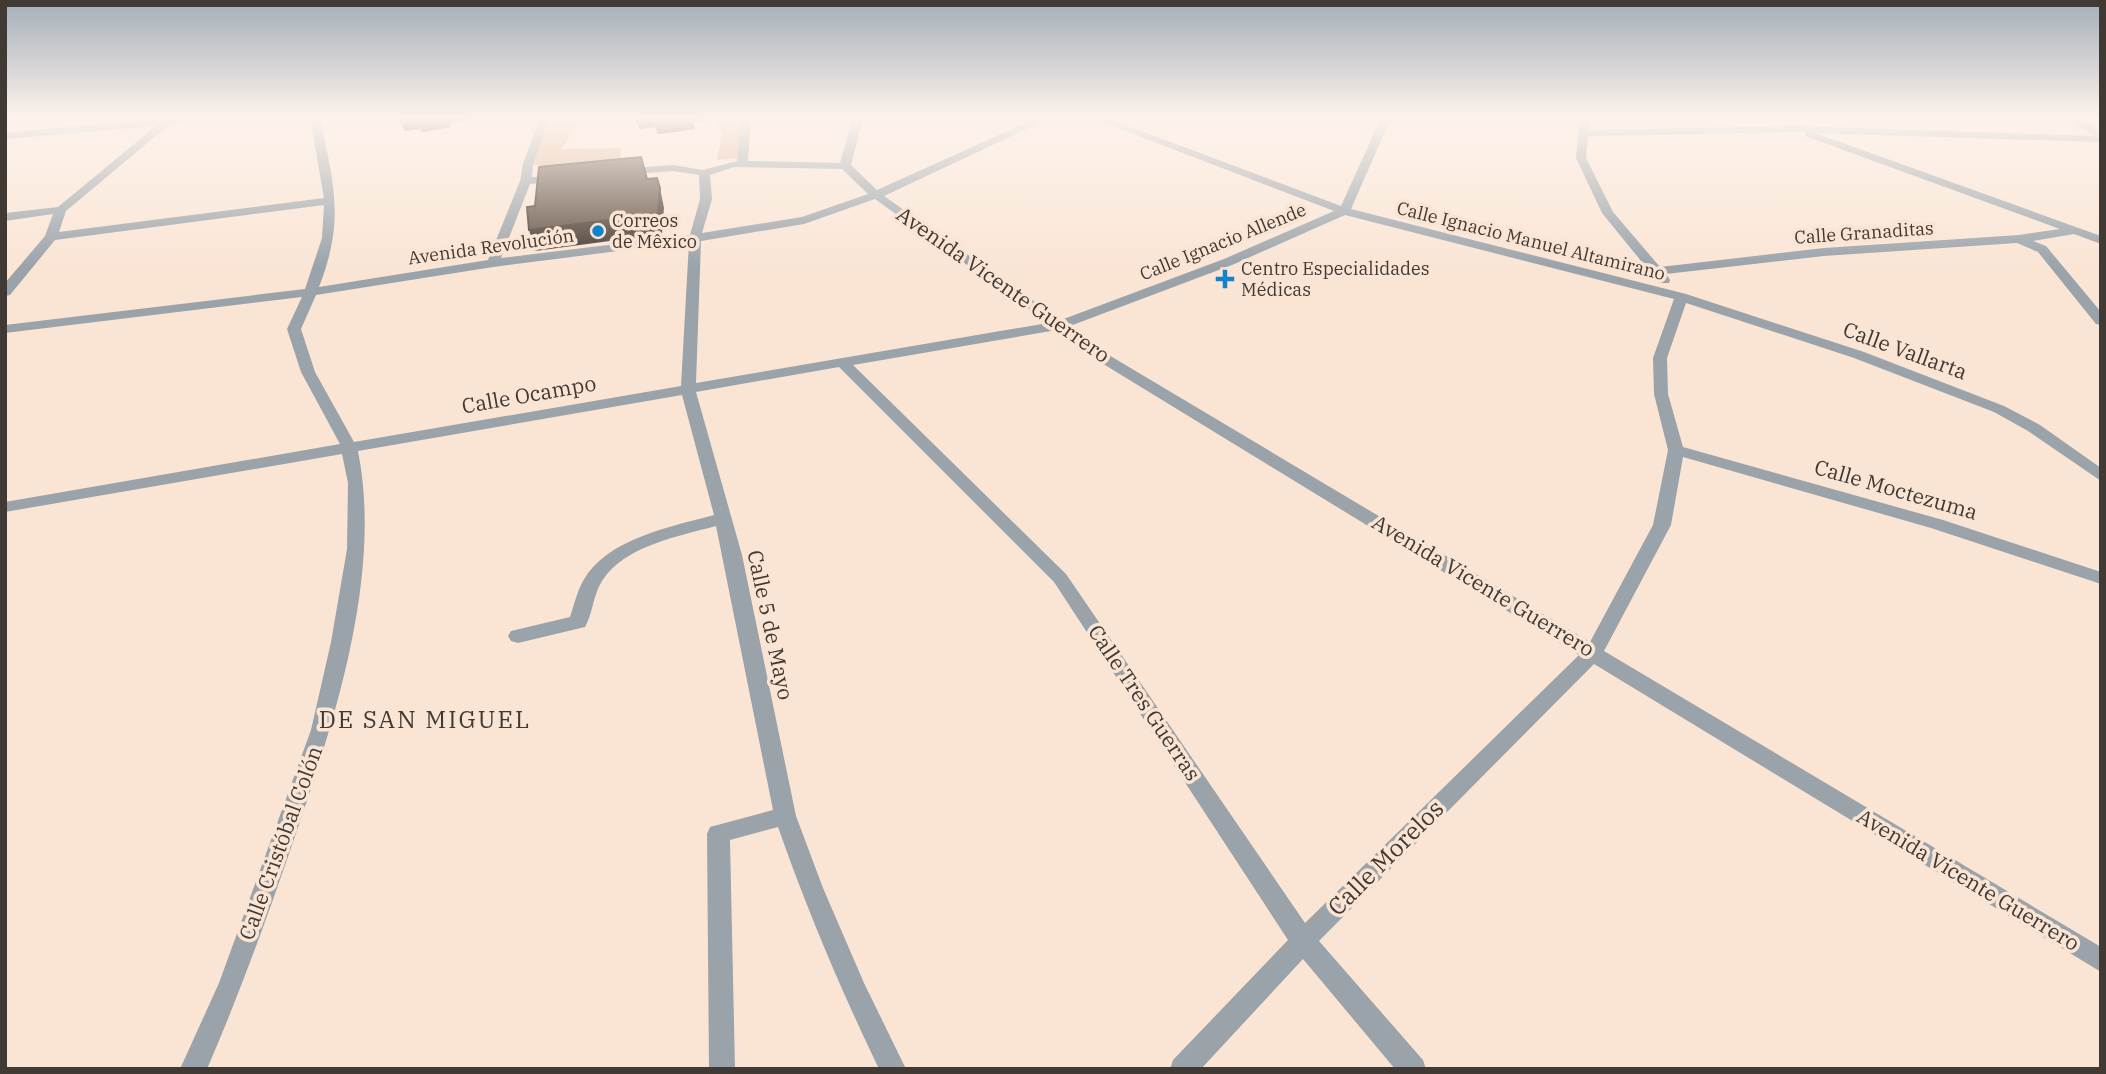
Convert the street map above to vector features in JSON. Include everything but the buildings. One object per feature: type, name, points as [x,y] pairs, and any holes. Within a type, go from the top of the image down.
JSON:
[{"type":"street","points":[[5,217],[61,210],[114,168]]},
{"type":"street","name":"Calle Cristóbal Colón","points":[[193,1069],[231,984],[321,730],[341,642],[356,549],[356,483],[349,447],[308,372],[294,329],[311,292],[330,228],[323,168]]},
{"type":"street","points":[[493,263],[526,181],[528,168]]},
{"type":"street","points":[[608,173],[671,168]]},
{"type":"street","points":[[674,168],[704,173],[720,168]]},
{"type":"street","name":"Avenida Vicente Guerrero","points":[[847,168],[876,195],[1060,325],[1092,351],[1594,652],[2101,961]]},
{"type":"street","name":"Avenida Revolución","points":[[5,329],[311,292],[493,263],[695,238],[804,220],[876,195],[935,168]]},
{"type":"street","name":"Calle Ignacio Manuel Altamirano","points":[[1230,168],[1344,211],[1681,297]]},
{"type":"street","points":[[1344,211],[1363,168]]},
{"type":"street","points":[[1586,168],[1608,213],[1681,297],[1660,358],[1661,394],[1676,450]]},
{"type":"street","points":[[1902,168],[2101,240]]},
{"type":"street","name":"Calle 5 de Mayo","points":[[704,173],[706,199],[695,238],[688,388],[723,518],[785,816],[811,888],[854,990],[893,1069]]},
{"type":"street","points":[[526,181],[567,177]]},
{"type":"street","points":[[51,237],[329,201]]},
{"type":"street","points":[[5,292],[51,237],[61,210]]},
{"type":"street","name":"Calle Ignacio Allende","points":[[1060,325],[1228,262],[1344,211]]},
{"type":"street","name":"Calle Granaditas","points":[[1657,271],[1824,252],[2019,239],[2073,231]]},
{"type":"street","points":[[2019,239],[2042,249],[2101,321]]},
{"type":"street","name":"Calle Vallarta","points":[[1681,297],[1859,355],[1999,409],[2034,428],[2101,476]]},
{"type":"street","name":"Calle Ocampo","points":[[5,507],[1060,325]]},
{"type":"street","name":"Calle Tres Guerras","points":[[843,363],[1060,578],[1303,941],[1413,1069]]},
{"type":"street","name":"Calle Moctezuma","points":[[1676,450],[1937,524],[2101,578]]},
{"type":"street","name":"Calle Morelos","points":[[1183,1069],[1303,941],[1594,652],[1662,525],[1676,450]]},
{"type":"street","points":[[518,636],[578,622],[592,581],[600,569],[632,548],[723,518]]},
{"type":"street","points":[[722,1069],[718,834],[785,816]]},
{"type":"place","name":"Correos de Mêxico","points":[[598,231]]},
{"type":"place","name":"Centro Especialidades Médicas","points":[[1225,279]]},
{"type":"district","name":"DE SAN MIGUEL","points":[[425,720]]}]
